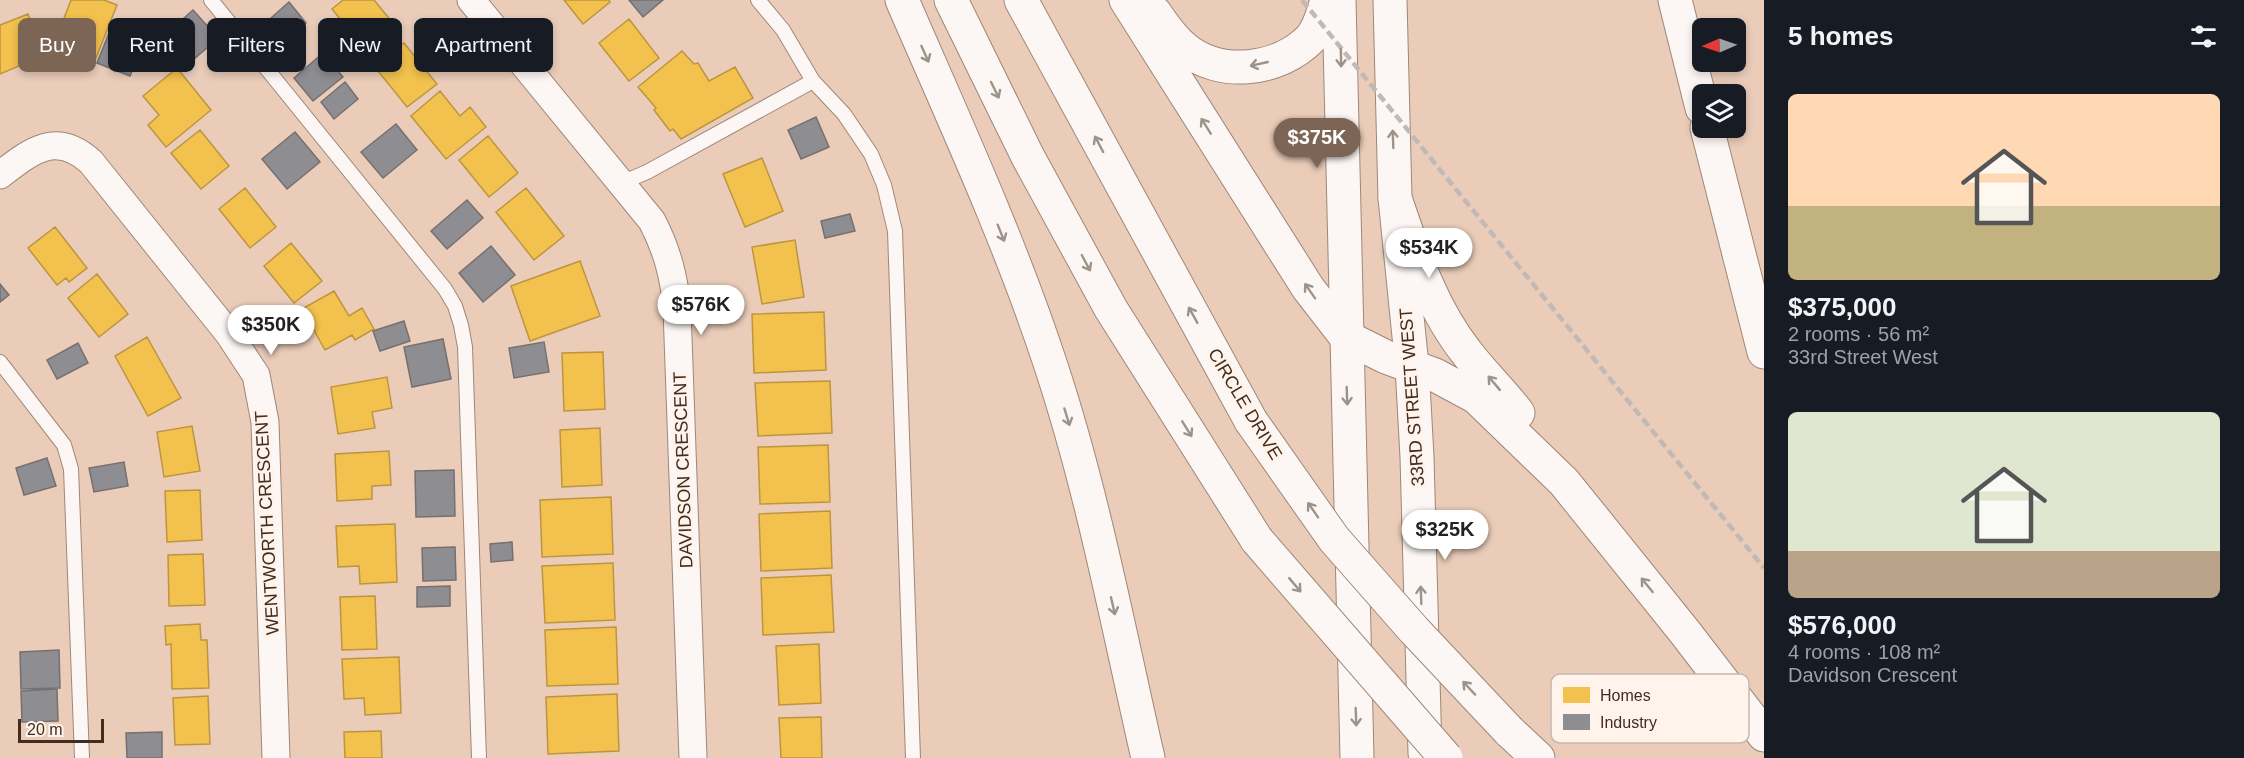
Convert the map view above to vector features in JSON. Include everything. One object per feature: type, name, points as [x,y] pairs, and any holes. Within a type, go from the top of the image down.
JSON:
[{"type":"main road","points":[[902,0],[1000,230],[1051,366],[1075,442],[1148,758]]},
{"type":"main road","points":[[951,0],[1028,157],[1111,309],[1257,540],[1446,758]]},
{"type":"main road","name":"CIRCLE DRIVE","points":[[1021,0],[1251,421],[1334,538],[1414,630],[1509,731],[1538,758]]},
{"type":"main road","points":[[1126,0],[1308,288],[1346,337],[1476,397],[1564,483],[1717,674]]},
{"type":"main road","points":[[1146,0],[1165,28],[1185,49],[1207,61],[1234,68],[1257,66],[1278,59],[1298,48],[1311,37],[1321,22],[1327,0]]},
{"type":"main road","points":[[1339,0],[1357,758]]},
{"type":"main road","name":"33RD STREET WEST","points":[[1390,0],[1395,198],[1412,366],[1425,758]]},
{"type":"main road","points":[[1675,0],[1696,84]]},
{"type":"main road","points":[[1710,138],[1764,352]]},
{"type":"main road","points":[[1395,198],[1433,297],[1466,353],[1495,382],[1540,441],[1564,483]]},
{"type":"main road","points":[[1749,716],[1764,735]]},
{"type":"street","name":"DAVIDSON CRESCENT","points":[[471,0],[652,220],[666,249],[675,278],[693,758]]},
{"type":"street","name":"WENTWORTH CRESCENT","points":[[0,175],[29,152],[48,146],[65,146],[79,151],[91,162],[229,334],[256,375],[265,422],[276,758]]},
{"type":"lane","points":[[211,0],[445,289],[455,306],[465,348],[479,758]]},
{"type":"lane","points":[[758,0],[783,30],[813,81],[844,114],[871,154],[884,185],[895,231],[913,758]]},
{"type":"lane","points":[[621,183],[646,172],[813,81]]},
{"type":"lane","points":[[0,362],[64,445],[71,469],[82,758]]},
{"type":"building: Homes","points":[[71,0],[104,0],[117,5],[112,18],[108,18],[108,28],[96,58],[96,18],[64,18]]},
{"type":"building: Homes","points":[[343,0],[374,0],[389,18],[339,18],[332,9]]},
{"type":"building: Homes","points":[[564,0],[609,0],[610,2],[583,24]]},
{"type":"building: Homes","points":[[28,14],[30,18],[18,18],[18,66],[0,74],[0,25]]},
{"type":"building: Homes","points":[[629,19],[659,58],[629,81],[599,43]]},
{"type":"building: Homes","points":[[404,43],[414,55],[414,72],[427,72],[437,84],[407,107],[379,72],[402,72],[402,45]]},
{"type":"building: Homes","points":[[682,51],[694,64],[698,63],[709,81],[735,67],[753,98],[681,139],[673,129],[670,131],[654,110],[656,108],[638,87]]},
{"type":"building: Homes","points":[[172,72],[180,72],[211,110],[166,147],[148,125],[159,115],[143,96]]},
{"type":"building: Homes","points":[[440,91],[460,116],[470,107],[486,127],[446,159],[411,116]]},
{"type":"building: Homes","points":[[200,130],[229,166],[201,189],[171,153]]},
{"type":"building: Homes","points":[[488,136],[518,173],[489,197],[459,160]]},
{"type":"building: Homes","points":[[762,158],[783,211],[745,227],[723,174]]},
{"type":"building: Homes","points":[[245,188],[276,227],[250,248],[219,209]]},
{"type":"building: Homes","points":[[526,188],[564,236],[534,260],[496,212]]},
{"type":"building: Homes","points":[[55,227],[87,268],[69,282],[66,278],[57,285],[28,248]]},
{"type":"building: Homes","points":[[795,240],[804,297],[762,304],[752,247]]},
{"type":"building: Homes","points":[[291,243],[322,281],[294,303],[264,266]]},
{"type":"building: Homes","points":[[580,261],[600,316],[530,341],[511,286]]},
{"type":"building: Homes","points":[[97,274],[128,314],[99,337],[68,298]]},
{"type":"building: Homes","points":[[334,291],[349,316],[362,308],[374,329],[355,340],[352,335],[325,350],[302,309]]},
{"type":"building: Homes","points":[[824,312],[826,370],[754,373],[752,314]]},
{"type":"building: Homes","points":[[147,337],[181,398],[148,416],[115,356]]},
{"type":"building: Homes","points":[[603,352],[605,409],[564,411],[562,353]]},
{"type":"building: Homes","points":[[387,377],[392,408],[372,412],[375,428],[338,434],[331,387]]},
{"type":"building: Homes","points":[[830,381],[832,433],[758,436],[755,383]]},
{"type":"building: Homes","points":[[192,426],[200,471],[164,477],[157,432]]},
{"type":"building: Homes","points":[[600,428],[602,485],[562,487],[560,430]]},
{"type":"building: Homes","points":[[828,445],[830,502],[760,504],[758,447]]},
{"type":"building: Homes","points":[[389,451],[391,485],[372,486],[372,499],[337,501],[335,454]]},
{"type":"building: Homes","points":[[200,490],[202,540],[167,542],[165,491]]},
{"type":"building: Homes","points":[[611,497],[613,554],[542,557],[540,500]]},
{"type":"building: Homes","points":[[830,511],[832,568],[761,571],[759,514]]},
{"type":"building: Homes","points":[[395,524],[397,582],[360,584],[359,566],[338,567],[336,526]]},
{"type":"building: Homes","points":[[203,554],[205,605],[169,606],[168,555]]},
{"type":"building: Homes","points":[[613,563],[615,620],[545,623],[542,566]]},
{"type":"building: Homes","points":[[831,575],[834,632],[763,635],[761,578]]},
{"type":"building: Homes","points":[[375,596],[377,649],[342,650],[340,597]]},
{"type":"building: Homes","points":[[200,624],[201,640],[207,640],[209,688],[172,689],[171,644],[166,645],[165,626]]},
{"type":"building: Homes","points":[[616,627],[618,684],[547,686],[545,630]]},
{"type":"building: Homes","points":[[819,644],[821,703],[779,705],[776,646]]},
{"type":"building: Homes","points":[[399,657],[401,713],[365,715],[364,698],[344,699],[342,659]]},
{"type":"building: Homes","points":[[617,694],[619,751],[548,754],[546,697]]},
{"type":"building: Homes","points":[[208,696],[210,744],[175,745],[173,698]]},
{"type":"building: Homes","points":[[821,717],[822,758],[781,758],[779,718]]},
{"type":"building: Homes","points":[[381,731],[382,758],[345,758],[344,732]]},
{"type":"building: Industry","points":[[629,0],[663,0],[643,17]]},
{"type":"building: Industry","points":[[289,2],[302,18],[271,18]]},
{"type":"building: Industry","points":[[193,10],[207,26],[207,48],[195,58],[195,18],[184,18]]},
{"type":"building: Industry","points":[[108,36],[108,67],[97,63]]},
{"type":"building: Industry","points":[[318,57],[318,72],[339,72],[343,77],[313,101],[294,78],[301,72],[306,72],[306,68]]},
{"type":"building: Industry","points":[[120,72],[132,72],[130,76]]},
{"type":"building: Industry","points":[[345,82],[358,99],[334,119],[321,102]]},
{"type":"building: Industry","points":[[816,117],[829,147],[801,159],[788,130]]},
{"type":"building: Industry","points":[[396,124],[417,150],[383,178],[361,152]]},
{"type":"building: Industry","points":[[295,132],[320,162],[287,189],[262,159]]},
{"type":"building: Industry","points":[[467,200],[483,218],[447,249],[431,231]]},
{"type":"building: Industry","points":[[850,214],[855,231],[825,238],[821,221]]},
{"type":"building: Industry","points":[[491,246],[515,275],[483,302],[459,273]]},
{"type":"building: Industry","points":[[0,284],[9,295],[0,302]]},
{"type":"building: Industry","points":[[404,321],[410,341],[380,351],[373,331]]},
{"type":"building: Industry","points":[[443,339],[451,379],[412,387],[404,347]]},
{"type":"building: Industry","points":[[544,342],[549,372],[514,378],[509,348]]},
{"type":"building: Industry","points":[[78,343],[88,363],[57,379],[47,360]]},
{"type":"building: Industry","points":[[47,458],[56,486],[24,495],[16,468]]},
{"type":"building: Industry","points":[[124,462],[128,486],[94,492],[89,468]]},
{"type":"building: Industry","points":[[454,470],[455,516],[416,517],[415,471]]},
{"type":"building: Industry","points":[[512,542],[513,560],[491,562],[490,544]]},
{"type":"building: Industry","points":[[455,547],[456,580],[423,581],[422,548]]},
{"type":"building: Industry","points":[[450,586],[450,606],[417,607],[417,587]]},
{"type":"building: Industry","points":[[59,650],[60,688],[21,689],[20,652]]},
{"type":"building: Industry","points":[[57,689],[58,721],[22,722],[21,691]]},
{"type":"building: Industry","points":[[162,732],[162,758],[127,758],[126,733]]},
{"type":"railway","points":[[1302,0],[1764,568]]}]
